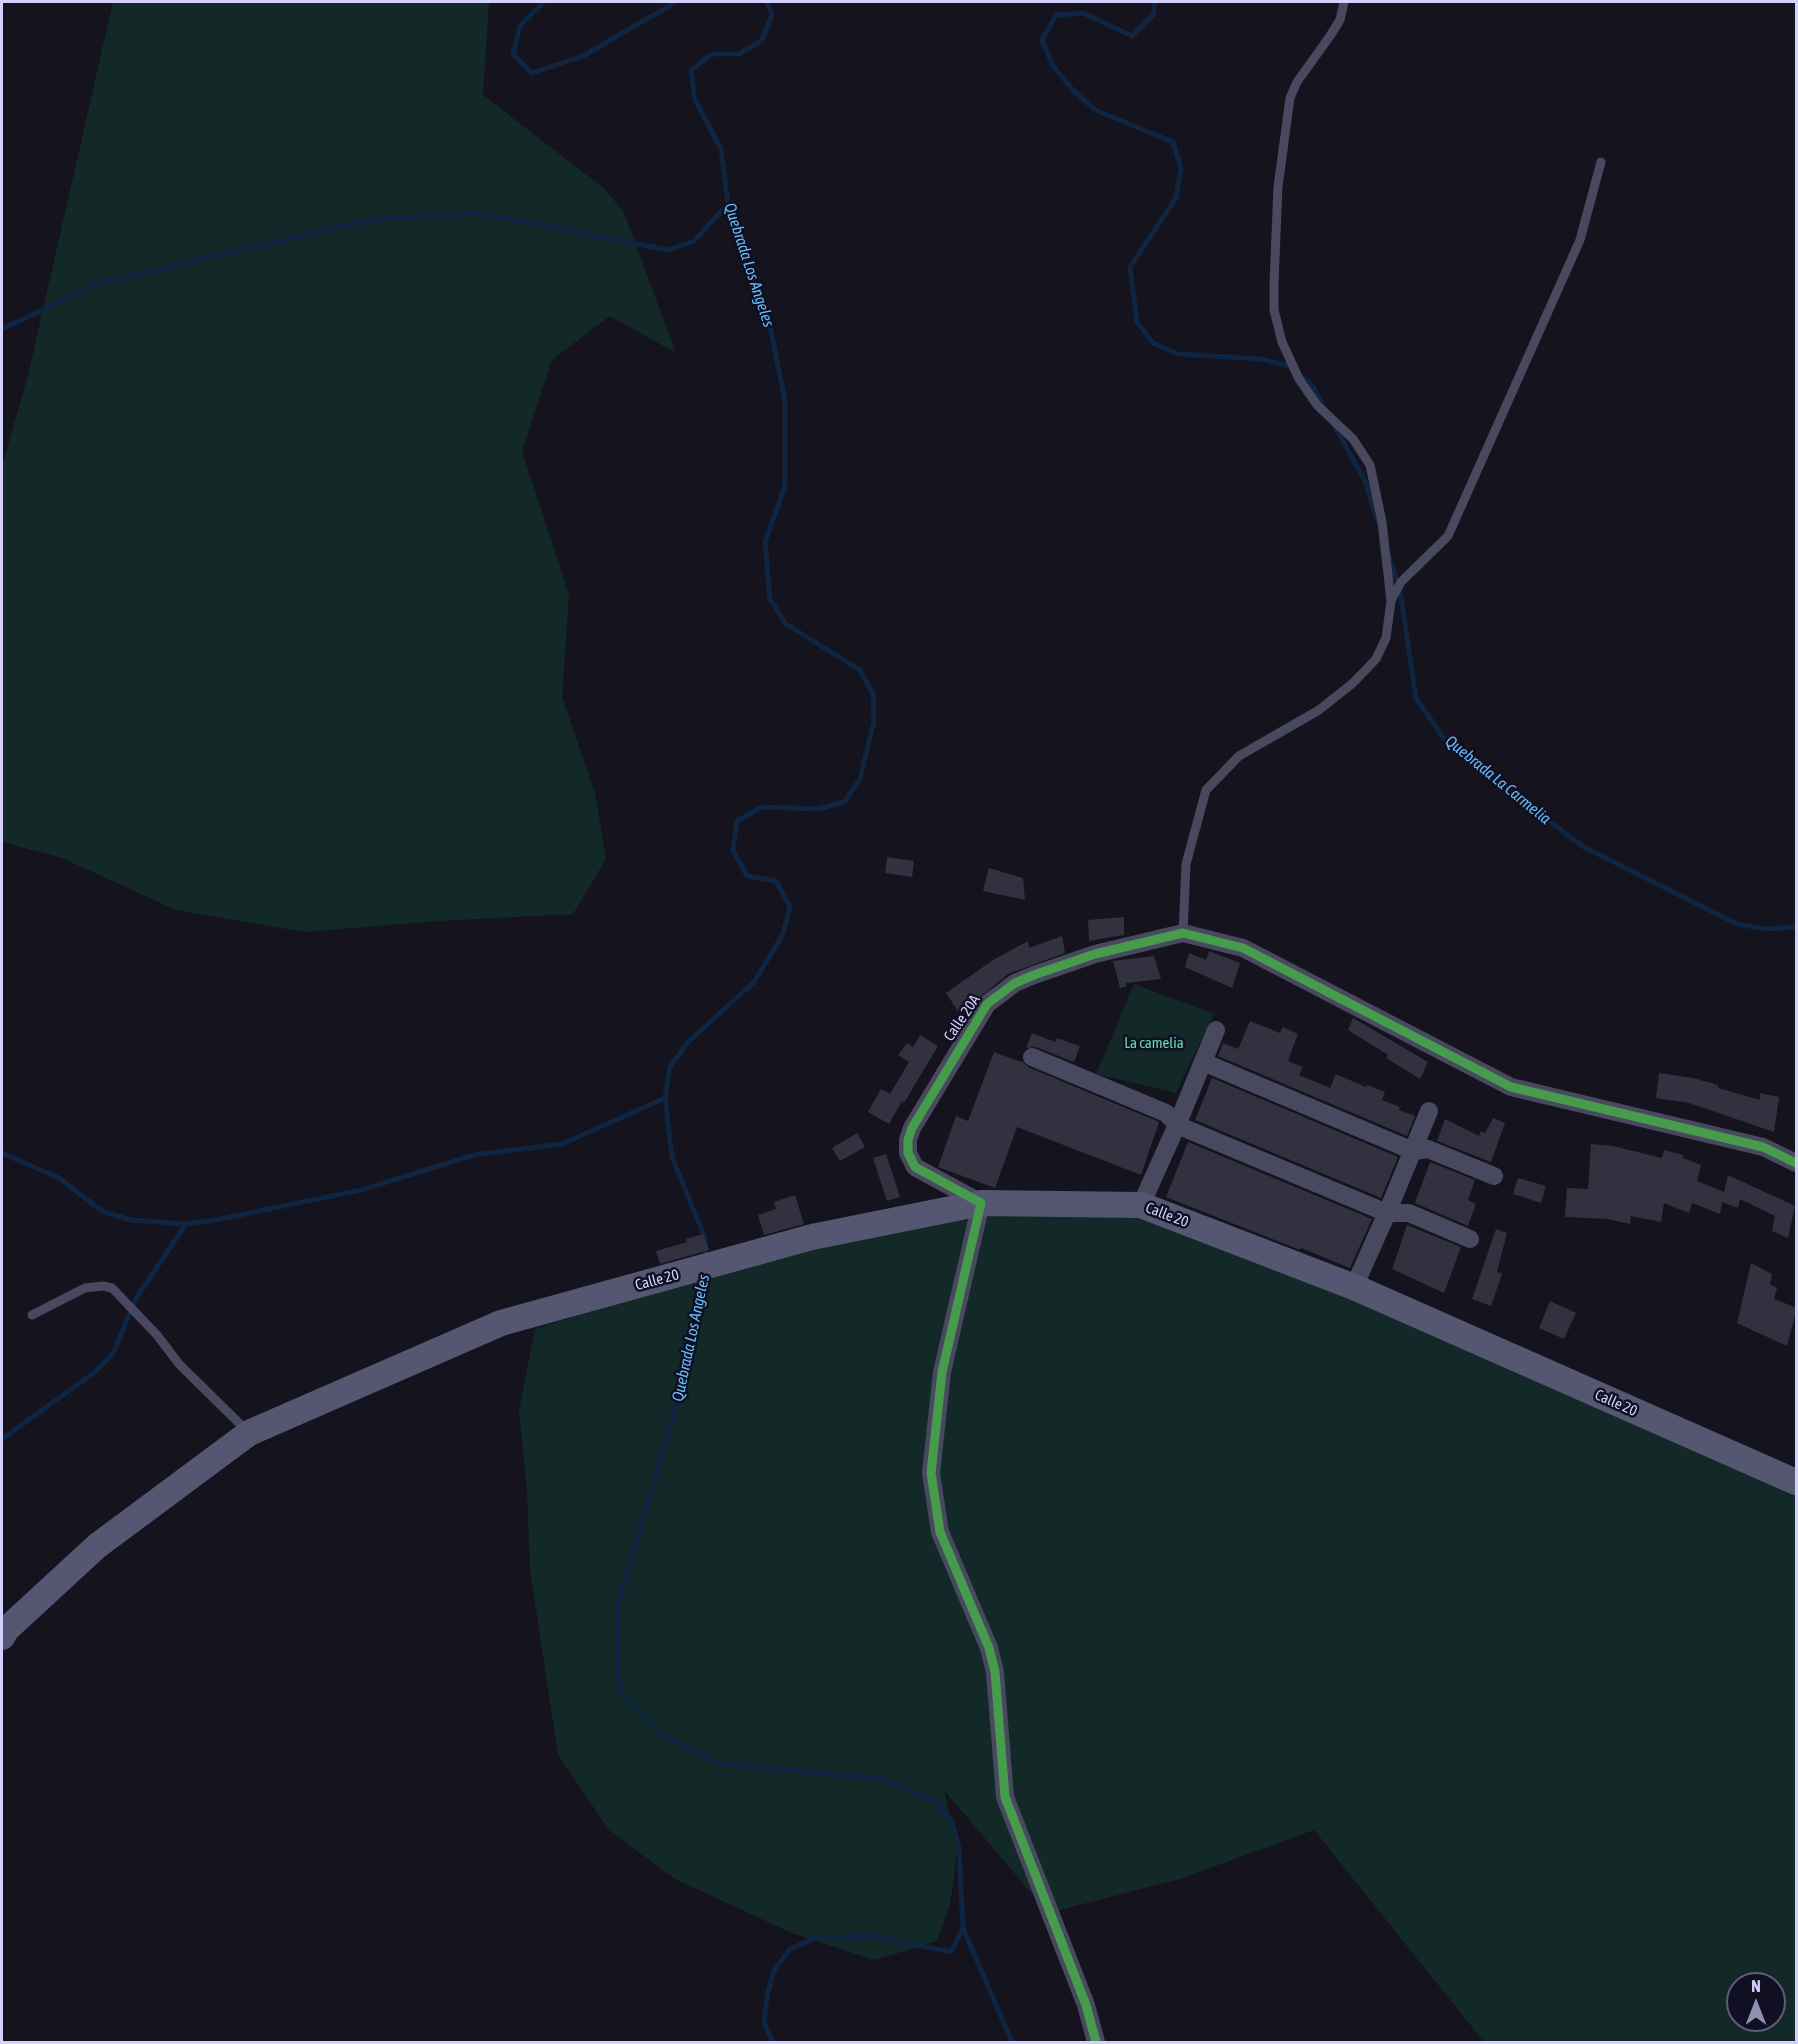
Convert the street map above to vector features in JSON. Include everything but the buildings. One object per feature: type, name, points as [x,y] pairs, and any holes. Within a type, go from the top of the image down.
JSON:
[{"type":"main road","name":"Calle 20","points":[[2,1637],[6,1630],[97,1546],[249,1433],[501,1323],[812,1237],[981,1203],[1141,1205],[1354,1287],[1797,1482]]},
{"type":"street","points":[[1183,933],[1243,948],[1511,1087],[1763,1147],[1797,1163]]},
{"type":"street","name":"Calle 20A","points":[[981,1203],[915,1167],[908,1153],[908,1140],[912,1128],[987,1004],[1015,982],[1034,975],[1049,972],[1095,954],[1183,933]]},
{"type":"street","points":[[1141,1205],[1216,1030]]},
{"type":"street","points":[[1032,1057],[1166,1113],[1177,1125],[1388,1213],[1409,1213],[1470,1239]]},
{"type":"street","points":[[1203,1062],[1413,1150],[1428,1149],[1494,1176]]},
{"type":"street","points":[[1354,1287],[1388,1213],[1429,1111]]},
{"type":"street","points":[[981,1203],[942,1372],[931,1473],[940,1532],[989,1648],[995,1672],[1005,1797],[1086,2005],[1096,2043]]},
{"type":"lane","points":[[1183,933],[1186,864],[1206,790],[1239,756],[1319,710],[1353,683],[1376,659],[1386,638],[1391,601],[1382,522],[1370,465],[1353,439],[1317,405],[1299,379],[1282,342],[1274,310],[1278,187],[1290,98],[1297,82],[1340,20],[1344,2]]},
{"type":"lane","points":[[1391,601],[1401,582],[1448,536],[1580,240],[1601,162]]},
{"type":"lane","points":[[32,1315],[85,1288],[103,1286],[112,1288],[157,1335],[179,1364],[249,1433]]},
{"type":"green space","points":[[113,2],[489,2],[483,95],[606,190],[624,213],[676,353],[610,316],[552,360],[522,451],[569,595],[562,697],[595,793],[606,859],[573,914],[440,921],[304,932],[176,910],[62,858],[2,842],[2,466],[28,375]]},
{"type":"green space","name":"La camelia","points":[[1134,984],[1214,1014],[1176,1093],[1096,1074]]},
{"type":"green space","points":[[965,1214],[1175,1216],[1796,1479],[1796,2042],[1484,2042],[1314,1830],[1180,1879],[1048,1913],[944,1790],[957,1852],[950,1905],[937,1941],[875,1960],[794,1934],[675,1879],[609,1830],[558,1755],[530,1570],[527,1490],[519,1411],[535,1329],[793,1247]]},
{"type":"waterway","name":"Quebrada Los Angeles","points":[[544,2],[520,26],[513,54],[532,73],[583,56],[676,2]]},
{"type":"waterway","name":"Quebrada Los Angeles","points":[[706,1260],[705,1238],[672,1157],[665,1098],[670,1067],[688,1042],[754,982],[783,934],[790,906],[776,881],[747,876],[733,850],[737,821],[762,807],[818,809],[844,802],[860,779],[874,721],[873,694],[860,670],[786,624],[770,599],[765,542],[785,486],[785,401],[767,311],[728,204],[721,149],[695,100],[691,70],[712,54],[739,54],[762,40],[772,15],[767,2]]},
{"type":"waterway","name":"Quebrada La Carmelia","points":[[1155,2],[1153,15],[1132,36],[1083,13],[1056,15],[1042,40],[1053,66],[1072,89],[1095,110],[1173,142],[1181,169],[1176,198],[1130,267],[1137,322],[1153,343],[1178,354],[1261,359],[1289,366],[1293,370]]},
{"type":"waterway","points":[[2,329],[100,283],[370,220],[479,213],[668,250],[694,241],[728,204]]},
{"type":"waterway","name":"Quebrada La Carmelia","points":[[1301,376],[1312,385],[1325,409]]},
{"type":"waterway","name":"Quebrada La Carmelia","points":[[1334,425],[1365,481],[1377,520]]},
{"type":"waterway","name":"Quebrada La Carmelia","points":[[1389,557],[1400,590],[1416,698],[1448,744],[1582,846],[1737,924],[1765,929],[1796,927]]},
{"type":"waterway","points":[[2,1153],[59,1178],[102,1211],[130,1220],[186,1224],[361,1190],[474,1155],[562,1144],[665,1098]]},
{"type":"waterway","points":[[2,1439],[95,1372],[114,1352],[135,1300],[186,1224]]},
{"type":"waterway","name":"Quebrada Los Angeles","points":[[705,1275],[684,1379],[617,1608],[619,1689],[663,1735],[716,1763],[882,1779],[935,1801],[952,1822],[959,1848],[963,1928],[951,1952],[871,1936],[815,1938],[790,1949],[774,1970],[767,1996],[764,2023],[773,2042]]},
{"type":"waterway","points":[[963,1928],[1012,2042]]},
{"type":"cycle path","points":[[1096,2042],[1086,2005],[1005,1797],[995,1672],[989,1648],[940,1532],[931,1473],[942,1372],[981,1203],[915,1167],[908,1153],[908,1140],[912,1128],[987,1004],[1015,983],[1034,975],[1095,954],[1183,933],[1243,948],[1511,1087],[1763,1147],[1796,1163]]}]
